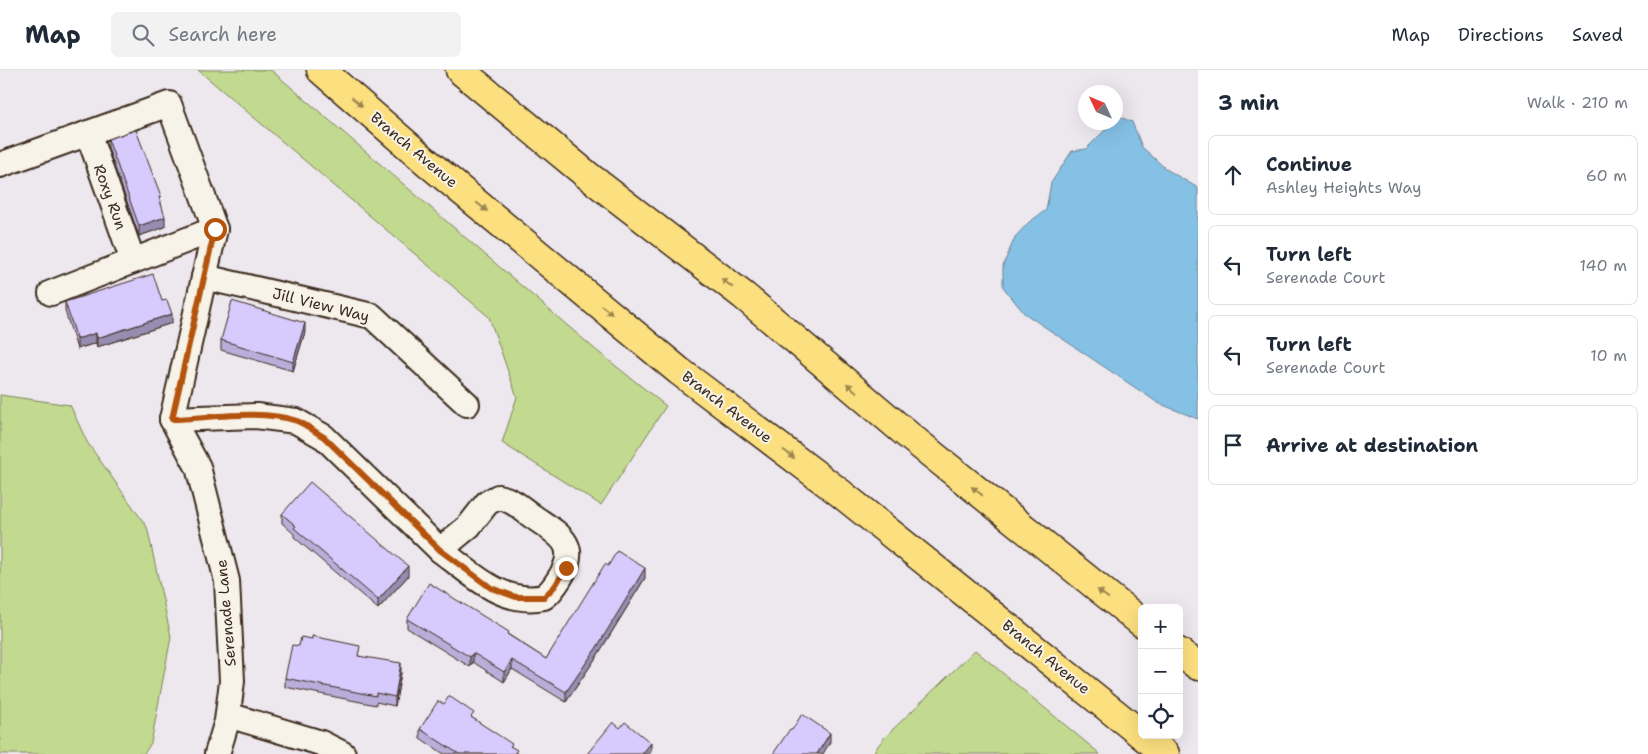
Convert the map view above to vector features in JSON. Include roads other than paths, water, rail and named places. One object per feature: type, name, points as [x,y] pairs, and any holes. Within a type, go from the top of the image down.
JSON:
[{"type":"highway","name":"Branch Avenue","points":[[321,70],[428,163],[679,371],[839,492],[1138,732]]},
{"type":"highway","points":[[460,70],[586,174],[744,296],[908,435],[1138,621]]},
{"type":"highway","points":[[1183,655],[1198,666]]},
{"type":"highway","name":"Branch Avenue","points":[[1147,739],[1165,754]]},
{"type":"street","points":[[0,165],[169,104],[215,229],[172,419],[256,416],[296,421],[324,437],[440,550],[491,588],[526,598],[544,597],[550,593],[566,568],[568,558],[566,543],[552,528],[510,500],[498,497],[487,503],[469,526],[440,550]]},
{"type":"street","name":"Roxy Run","points":[[88,134],[133,261]]},
{"type":"street","points":[[50,293],[215,229]]},
{"type":"street","name":"Jill View Way","points":[[204,277],[372,316],[467,404]]},
{"type":"street","name":"Serenade Lane","points":[[172,419],[198,467],[227,582],[232,681],[228,715],[217,754]]},
{"type":"street","points":[[228,715],[321,743],[343,754]]},
{"type":"water","points":[[1123,118],[1132,122],[1142,147],[1166,169],[1198,188],[1198,419],[1158,403],[1024,313],[1003,287],[1003,266],[1015,237],[1028,223],[1046,210],[1051,183],[1072,151],[1086,149],[1105,130],[1123,130]]}]
